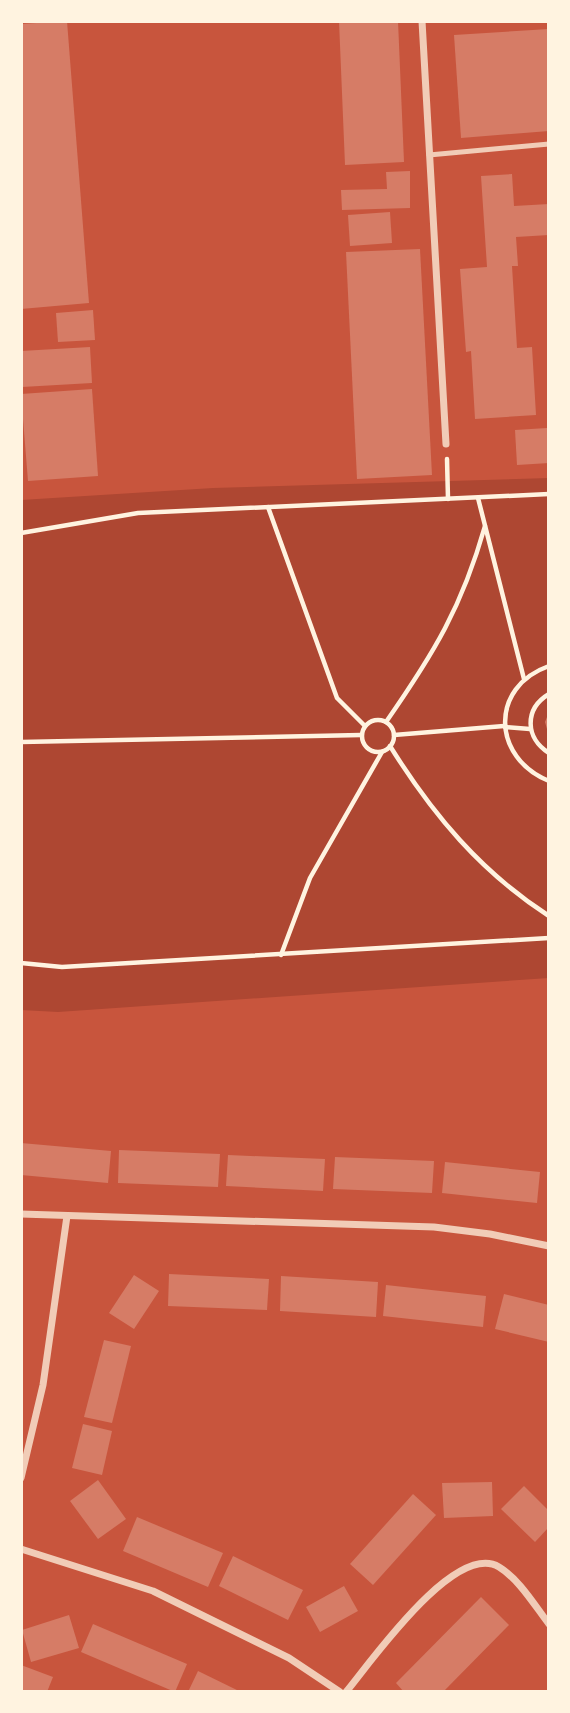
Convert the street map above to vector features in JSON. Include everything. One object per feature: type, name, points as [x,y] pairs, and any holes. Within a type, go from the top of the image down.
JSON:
[{"type":"street","points":[[422,21],[446,444]]},
{"type":"street","points":[[21,1214],[434,1227],[549,1246]]},
{"type":"street","points":[[21,1478],[43,1385],[66,1216]]},
{"type":"street","points":[[21,1549],[153,1591],[289,1658],[341,1692]]},
{"type":"street","points":[[346,1692],[438,1584],[467,1567],[484,1564],[499,1567],[549,1623]]},
{"type":"lane","points":[[429,155],[549,144]]},
{"type":"path","points":[[446,444],[448,499]]},
{"type":"path","points":[[21,533],[138,513],[549,494]]},
{"type":"path","points":[[478,498],[524,679]]},
{"type":"path","points":[[268,507],[337,698],[365,726]]},
{"type":"path","points":[[386,722],[433,653],[452,618],[470,579],[485,526]]},
{"type":"path","points":[[549,666],[524,679],[510,701],[505,726],[508,744],[517,760],[531,773],[549,781]]},
{"type":"path","points":[[549,694],[534,707],[530,729],[540,748],[549,753]]},
{"type":"path","points":[[382,751],[367,748],[362,735],[365,726],[375,720],[386,722],[394,735]]},
{"type":"path","points":[[394,735],[505,726],[530,729]]},
{"type":"path","points":[[21,742],[362,735]]},
{"type":"path","points":[[281,956],[310,878],[382,751],[390,746],[394,735]]},
{"type":"path","points":[[390,746],[416,787],[492,875],[549,916]]},
{"type":"path","points":[[21,963],[62,967],[549,938]]},
{"type":"shaded area","points":[[549,478],[549,978],[58,1012],[21,1010],[21,500],[213,488]]},
{"type":"building","points":[[67,21],[89,303],[21,309],[21,24]]},
{"type":"building","points":[[339,21],[398,21],[404,162],[345,165]]},
{"type":"building","points":[[549,29],[549,131],[461,138],[454,35]]},
{"type":"building","points":[[410,171],[410,208],[342,210],[341,190],[387,189],[386,172]]},
{"type":"building","points":[[512,174],[514,206],[549,204],[549,235],[516,237],[518,266],[512,266],[517,348],[532,347],[536,415],[475,419],[471,351],[466,352],[460,269],[487,267],[481,176]]},
{"type":"building","points":[[390,212],[392,243],[350,246],[348,215]]},
{"type":"building","points":[[420,249],[432,475],[357,479],[346,252]]},
{"type":"building","points":[[93,310],[95,340],[58,342],[56,313]]},
{"type":"building","points":[[90,347],[92,383],[22,387],[21,351]]},
{"type":"building","points":[[92,389],[98,476],[28,481],[21,394]]},
{"type":"building","points":[[547,428],[549,463],[517,465],[515,430]]},
{"type":"building","points":[[549,712],[549,736],[545,722]]},
{"type":"building","points":[[21,1143],[111,1151],[108,1183],[21,1175]]},
{"type":"building","points":[[119,1150],[220,1154],[218,1187],[118,1183]]},
{"type":"building","points":[[228,1155],[325,1159],[323,1191],[226,1186]]},
{"type":"building","points":[[335,1157],[434,1161],[432,1193],[333,1189]]},
{"type":"building","points":[[445,1162],[540,1172],[537,1203],[442,1193]]},
{"type":"building","points":[[169,1274],[269,1279],[267,1310],[168,1306]]},
{"type":"building","points":[[134,1275],[159,1291],[134,1329],[109,1313]]},
{"type":"building","points":[[281,1276],[378,1282],[376,1317],[280,1311]]},
{"type":"building","points":[[386,1285],[486,1296],[483,1327],[383,1316]]},
{"type":"building","points":[[504,1294],[549,1305],[549,1342],[495,1329]]},
{"type":"building","points":[[104,1340],[131,1346],[112,1423],[84,1417]]},
{"type":"building","points":[[83,1424],[112,1431],[102,1475],[72,1468]]},
{"type":"building","points":[[98,1480],[126,1519],[98,1539],[70,1501]]},
{"type":"building","points":[[492,1482],[493,1516],[444,1518],[442,1483]]},
{"type":"building","points":[[524,1486],[549,1511],[549,1527],[535,1542],[501,1509]]},
{"type":"building","points":[[413,1494],[436,1515],[373,1585],[350,1564]]},
{"type":"building","points":[[137,1517],[223,1553],[208,1587],[123,1551]]},
{"type":"building","points":[[233,1556],[303,1590],[288,1620],[219,1586]]},
{"type":"building","points":[[344,1586],[358,1611],[320,1632],[306,1607]]},
{"type":"building","points":[[481,1597],[509,1625],[443,1692],[404,1692],[396,1683]]},
{"type":"building","points":[[69,1615],[79,1648],[31,1662],[22,1630]]},
{"type":"building","points":[[93,1624],[187,1664],[175,1692],[81,1652]]},
{"type":"building","points":[[21,1665],[53,1677],[47,1692],[21,1692]]},
{"type":"building","points":[[198,1671],[241,1692],[188,1692]]}]
